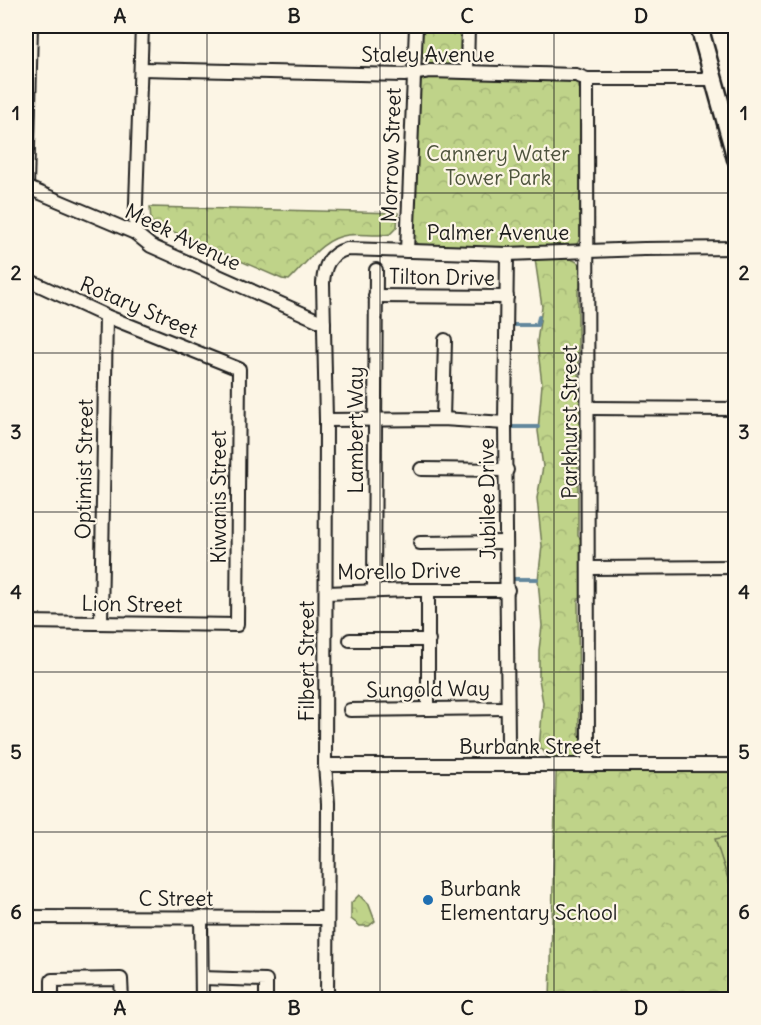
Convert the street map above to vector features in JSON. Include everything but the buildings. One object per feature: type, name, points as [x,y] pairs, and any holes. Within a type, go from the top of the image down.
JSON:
[{"type":"street","points":[[26,187],[31,26]]},
{"type":"street","points":[[135,233],[142,26]]},
{"type":"street","name":"Morrow Street","points":[[407,251],[416,26]]},
{"type":"street","points":[[466,72],[468,26]]},
{"type":"street","points":[[699,26],[735,159]]},
{"type":"street","name":"Staley Avenue","points":[[141,69],[404,75],[427,71],[576,75],[586,79],[713,79]]},
{"type":"street","name":"Parkhurst Street","points":[[586,79],[589,408],[588,765]]},
{"type":"street","name":"Meek Avenue","points":[[26,187],[135,233],[151,246],[324,323]]},
{"type":"street","name":"Palmer Avenue","points":[[324,323],[324,273],[333,255],[347,249],[507,254],[587,250],[735,248]]},
{"type":"street","name":"Jubilee Drive","points":[[507,254],[505,423],[508,743]]},
{"type":"street","name":"Lambert Way","points":[[374,590],[375,270]]},
{"type":"street","name":"Rotary Street","points":[[26,279],[106,316],[239,369]]},
{"type":"street","name":"Tilton Drive","points":[[375,296],[507,297]]},
{"type":"street","name":"Optimist Street","points":[[102,622],[106,316]]},
{"type":"street","name":"Filbert Street","points":[[324,323],[325,765],[328,803],[327,999]]},
{"type":"street","points":[[443,419],[445,340]]},
{"type":"street","name":"Kiwanis Street","points":[[237,625],[239,369]]},
{"type":"street","points":[[589,408],[735,409]]},
{"type":"street","points":[[326,420],[443,419],[505,423]]},
{"type":"street","points":[[421,469],[507,470]]},
{"type":"street","points":[[420,543],[506,542]]},
{"type":"street","points":[[589,568],[735,567]]},
{"type":"street","points":[[428,590],[428,708]]},
{"type":"street","name":"Morello Drive","points":[[326,592],[508,590]]},
{"type":"street","name":"Lion Street","points":[[26,622],[237,625]]},
{"type":"street","points":[[350,640],[429,640]]},
{"type":"street","name":"Sungold Way","points":[[350,710],[506,708]]},
{"type":"street","name":"Burbank Street","points":[[325,765],[735,765]]},
{"type":"street","name":"C Street","points":[[26,917],[326,918]]},
{"type":"street","points":[[201,917],[202,999]]},
{"type":"street","points":[[202,978],[266,980],[266,999]]},
{"type":"street","points":[[52,999],[52,980],[122,980],[122,999]]},
{"type":"green space","points":[[423,26],[461,26],[460,56],[456,64],[440,66],[425,62],[422,54]]},
{"type":"green space","name":"Cannery Water Tower Park","points":[[430,77],[569,79],[578,84],[581,95],[581,236],[577,244],[570,248],[428,248],[417,245],[414,237],[417,88],[420,81]]},
{"type":"green space","points":[[150,207],[398,213],[397,227],[390,234],[348,235],[330,241],[289,280],[151,222]]},
{"type":"green space","points":[[535,259],[572,259],[580,265],[582,272],[582,286],[578,290],[578,375],[582,379],[582,434],[578,439],[578,536],[582,540],[582,596],[578,600],[579,734],[583,739],[582,750],[578,757],[570,759],[549,759],[542,749],[539,749],[543,703],[539,679],[542,626],[538,580],[542,546],[537,498],[543,467],[538,431],[542,384],[537,342],[542,307]]},
{"type":"green space","points":[[556,772],[735,772],[735,999],[550,1000]]},
{"type":"green space","points":[[736,835],[735,900],[715,839]]},
{"type":"green space","points":[[359,895],[369,905],[375,921],[369,926],[360,926],[351,919],[351,903]]},
{"type":"waterway","points":[[512,325],[537,325],[539,317]]},
{"type":"waterway","points":[[513,427],[538,427]]},
{"type":"waterway","points":[[513,579],[537,579]]},
{"type":"place","name":"Burbank Elementary School","points":[[428,900]]}]
